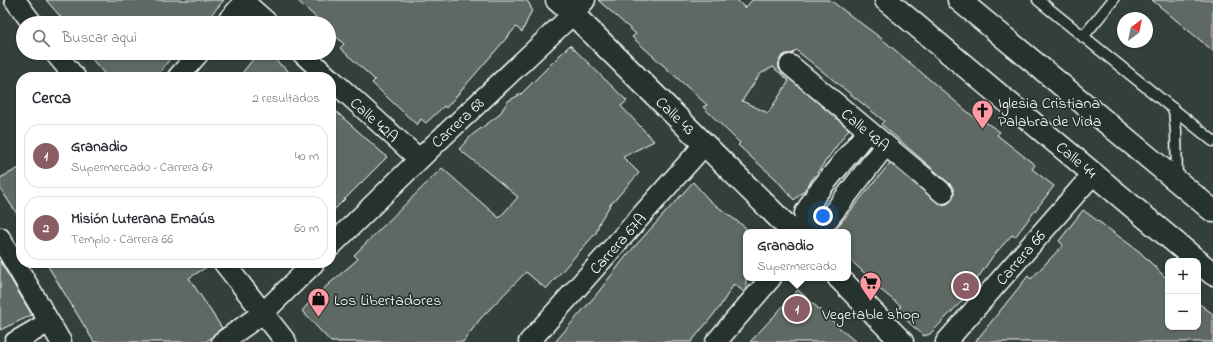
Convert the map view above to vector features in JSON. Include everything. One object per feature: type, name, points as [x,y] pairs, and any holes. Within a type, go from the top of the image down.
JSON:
[{"type":"main road","name":"Calle 44","points":[[886,0],[1213,274]]},
{"type":"main road","points":[[959,0],[1213,211]]},
{"type":"main road","name":"Calle 43","points":[[571,5],[705,144],[790,229]]},
{"type":"main road","points":[[842,281],[902,342]]},
{"type":"street","points":[[15,0],[27,16]]},
{"type":"street","points":[[232,16],[245,1],[261,16]]},
{"type":"street","name":"Carrera 68","points":[[336,241],[571,5]]},
{"type":"street","points":[[61,60],[71,72]]},
{"type":"street","points":[[182,72],[193,60]]},
{"type":"street","points":[[310,60],[323,72]]},
{"type":"street","name":"Calle 43A","points":[[790,65],[943,193]]},
{"type":"street","name":"Calle 42A","points":[[336,84],[419,159]]},
{"type":"street","points":[[803,229],[805,213],[817,193],[868,131]]},
{"type":"street","name":"Carrera 67A","points":[[529,342],[705,144]]},
{"type":"street","points":[[819,229],[885,146]]},
{"type":"street","name":"Carrera 66","points":[[946,342],[1094,173]]},
{"type":"street","points":[[0,238],[16,265]]},
{"type":"street","points":[[18,268],[61,342]]},
{"type":"street","points":[[228,268],[286,342]]},
{"type":"street","points":[[222,342],[263,313],[309,268]]},
{"type":"street","points":[[716,342],[768,281]]},
{"type":"street","points":[[263,313],[273,342]]},
{"type":"street","points":[[15,342],[49,322]]},
{"type":"lane","points":[[1038,0],[1213,141]]},
{"type":"lane","points":[[1083,37],[1113,0]]},
{"type":"lane","points":[[1174,109],[1177,182]]},
{"type":"building","points":[[46,0],[224,0],[210,16],[60,16]]},
{"type":"building","points":[[297,0],[525,0],[529,3],[532,10],[522,32],[516,27],[446,108],[444,106],[426,123],[421,119],[417,125],[372,83],[375,80],[340,48],[344,44],[336,37],[336,16],[314,16]]},
{"type":"building","points":[[598,0],[737,0],[745,8],[752,0],[830,0],[882,39],[976,119],[978,117],[1000,132],[997,135],[1035,165],[1032,169],[1054,186],[1015,237],[1012,235],[993,256],[962,301],[930,334],[924,336],[896,311],[901,306],[868,280],[870,278],[851,261],[851,229],[835,229],[890,163],[941,204],[947,204],[952,200],[954,189],[950,184],[881,124],[884,121],[796,50],[792,54],[786,54],[781,57],[779,69],[849,129],[803,192],[794,200],[775,178],[738,145],[740,143],[703,107],[707,105],[632,37],[636,34]],"holes":[[[773,67],[789,81],[768,113],[742,101],[760,74]]]},
{"type":"building","points":[[1152,0],[1213,0],[1213,51]]},
{"type":"building","points":[[570,45],[627,101],[621,106],[654,141],[623,157],[639,173],[611,204],[600,221],[596,233],[546,289],[526,272],[481,318],[463,342],[331,342],[302,311],[314,297],[358,259],[354,255],[442,168],[499,218],[518,197],[459,149],[472,135],[499,115],[508,101],[521,94]]},
{"type":"building","points":[[93,60],[169,60],[161,72],[103,72]]},
{"type":"building","points":[[252,60],[275,60],[289,72],[243,72]]},
{"type":"building","points":[[336,111],[387,157],[336,208]]},
{"type":"building","points":[[16,170],[16,212],[0,188],[0,178]]},
{"type":"building","points":[[693,182],[709,200],[746,228],[743,229],[743,281],[746,281],[746,289],[744,292],[734,284],[719,308],[691,342],[555,342],[596,295],[627,255]]},
{"type":"building","points":[[1083,210],[1140,252],[1165,277],[1165,330],[1201,330],[1201,305],[1213,314],[1213,342],[975,342],[1028,276],[1031,279],[1063,245],[1059,241]]},
{"type":"building","points":[[0,261],[32,315],[0,330]]},
{"type":"building","points":[[49,268],[205,268],[189,278],[222,328],[206,342],[94,342]]},
{"type":"building","points":[[798,290],[842,330],[856,342],[750,342]]},
{"type":"place","name":"Iglesia Cristiana Palabra de Vida","points":[[982,130]]},
{"type":"place","name":"Misión Luterana Emaús","points":[[966,286]]},
{"type":"place","name":"Vegetable shop","points":[[871,302]]},
{"type":"place","name":"Granadio","points":[[797,309]]},
{"type":"place","name":"Los Libertadores","points":[[318,318]]}]
